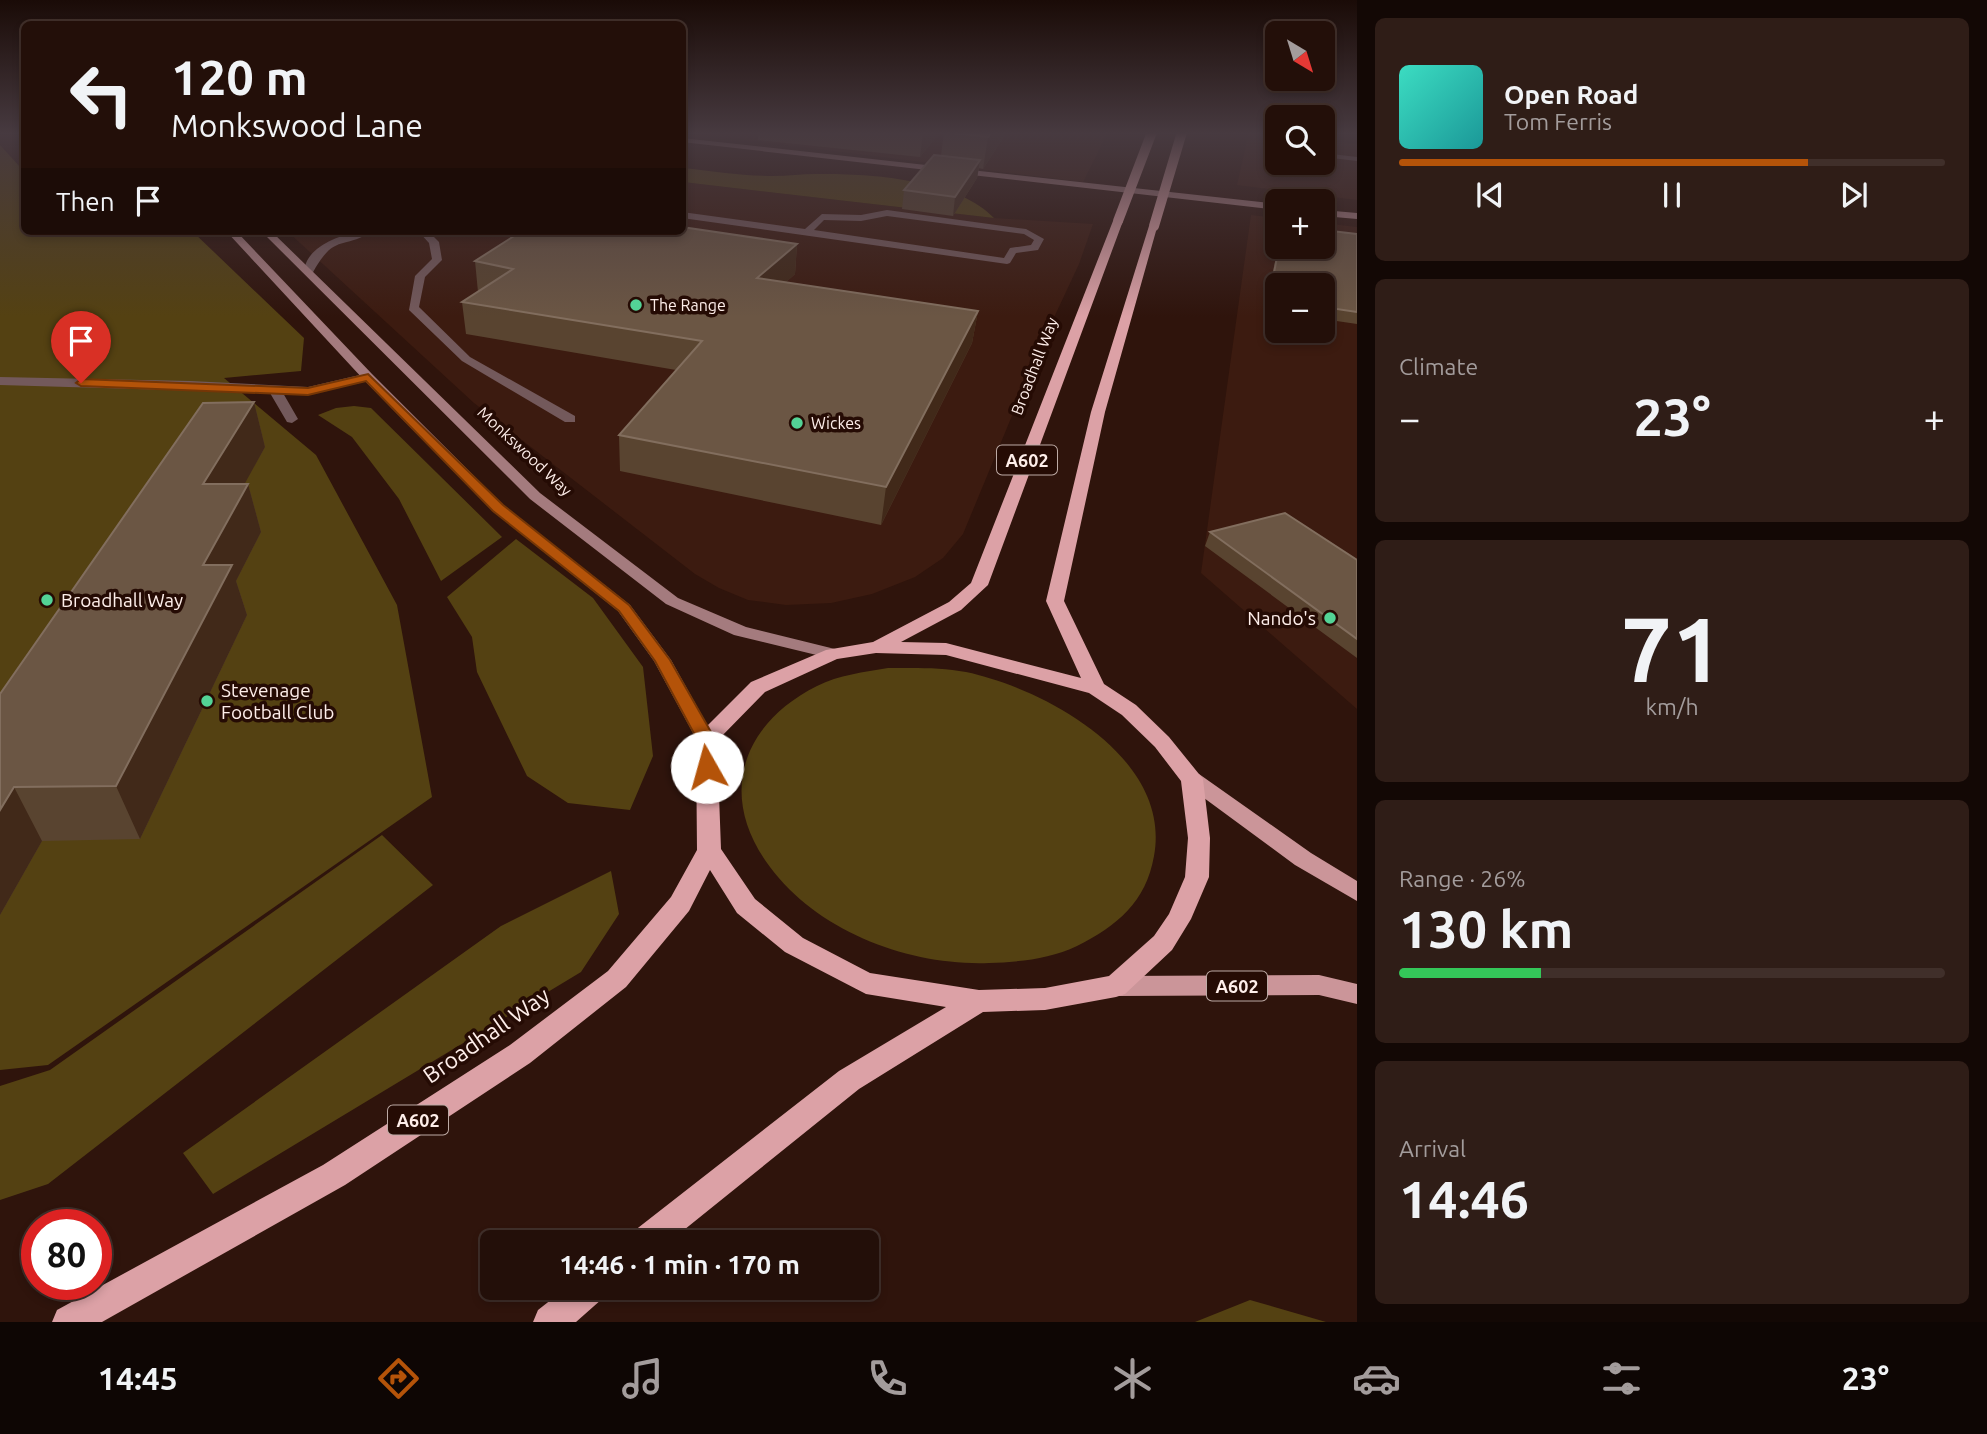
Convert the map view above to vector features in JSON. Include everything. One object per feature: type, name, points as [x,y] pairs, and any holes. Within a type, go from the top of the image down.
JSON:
[{"type":"highway","name":"Broadhall Way","points":[[876,647],[955,606],[979,585],[1128,194]]},
{"type":"highway","name":"A602","points":[[1096,688],[1055,601],[1098,412],[1164,194]]},
{"type":"highway","points":[[876,647],[946,649],[1096,688],[1129,710],[1192,779],[1199,838],[1197,877],[1179,919],[1163,943],[1116,986],[1045,999],[979,1001],[866,982],[794,945],[746,906],[709,850],[706,739],[758,687],[833,654],[876,647]]},
{"type":"highway","name":"Broadhall Way","points":[[69,1322],[334,1175],[520,1054],[617,979],[680,904],[709,850]]},
{"type":"highway","points":[[660,1230],[849,1080],[979,1001]]},
{"type":"highway","points":[[550,1322],[577,1300]]},
{"type":"main road","points":[[1153,194],[1265,207]]},
{"type":"main road","points":[[1335,214],[1357,216]]},
{"type":"main road","points":[[235,235],[368,377],[498,508],[624,608],[662,660],[706,739]]},
{"type":"main road","name":"Monkswood Way","points":[[270,235],[535,496],[672,601],[740,631],[833,654]]},
{"type":"main road","points":[[1192,779],[1303,859],[1357,892]]},
{"type":"main road","name":"A602","points":[[1116,986],[1319,985],[1357,994]]},
{"type":"lane","points":[[686,216],[1007,261],[1013,250],[1035,248],[1039,239],[1026,232],[887,213],[861,218],[822,217],[807,232]]},
{"type":"lane","points":[[308,272],[315,254],[329,243],[355,235]]},
{"type":"lane","points":[[427,235],[434,242],[437,260],[420,276],[413,308],[466,359],[570,419]]},
{"type":"lane","points":[[0,381],[190,385],[308,391],[368,377]]},
{"type":"lane","points":[[275,391],[292,419]]},
{"type":"shaded area","name":"Stevenage Football Club","points":[[0,194],[21,194],[21,235],[196,235],[304,338],[301,371],[224,378],[316,455],[397,605],[432,797],[48,1065],[0,1070]]},
{"type":"shaded area","points":[[686,194],[784,194],[994,218],[1093,224],[1079,264],[1043,341],[963,534],[943,558],[915,577],[872,594],[831,603],[786,605],[748,600],[719,588],[695,574],[474,403],[291,235],[686,235]]},
{"type":"shaded area","points":[[784,194],[954,194],[978,205],[994,218]]},
{"type":"shaded area","points":[[1335,194],[1357,194],[1357,200],[1335,197]]},
{"type":"shaded area","points":[[1251,215],[1265,217],[1265,259],[1335,259],[1335,224],[1357,227],[1357,709],[1201,573]]},
{"type":"shaded area","points":[[336,408],[371,408],[502,537],[441,581],[399,499],[352,437],[318,415]]},
{"type":"shaded area","points":[[516,539],[593,598],[643,667],[653,756],[630,810],[568,803],[527,776],[477,672],[472,637],[447,597]]},
{"type":"shaded area","points":[[888,668],[966,672],[1032,694],[1097,734],[1124,759],[1143,788],[1154,821],[1154,856],[1150,872],[1144,887],[1128,911],[1105,930],[1056,954],[1012,962],[959,962],[898,951],[868,940],[813,910],[790,890],[770,867],[754,841],[744,815],[742,789],[745,764],[755,742],[770,720],[791,702],[825,682]]},
{"type":"shaded area","points":[[382,835],[433,885],[48,1184],[0,1200],[0,1086],[50,1070]]},
{"type":"shaded area","points":[[611,871],[619,914],[581,972],[213,1194],[183,1153],[501,926]]},
{"type":"shaded area","points":[[1250,1300],[1326,1322],[1195,1322]]},
{"type":"building","points":[[931,194],[957,194],[955,197]]},
{"type":"building","points":[[686,228],[797,244],[757,278],[978,311],[886,487],[619,435],[702,341],[462,302],[513,269],[475,261],[516,235],[686,235]]},
{"type":"building","points":[[1335,231],[1357,234],[1357,312],[1335,309],[1335,273],[1274,273],[1277,259],[1335,259]]},
{"type":"building","points":[[254,402],[203,484],[248,484],[203,565],[232,565],[116,786],[14,787],[0,810],[0,694],[203,403]]},
{"type":"building","name":"Nando's","points":[[1285,513],[1357,560],[1357,639],[1210,532]]},
{"type":"place","name":"The Range","points":[[636,305]]},
{"type":"place","name":"Wickes","points":[[797,423]]},
{"type":"place","name":"Broadhall Way","points":[[47,600]]},
{"type":"place","name":"Nando's","points":[[1330,618]]},
{"type":"place","name":"Stevenage Football Club","points":[[207,701]]},
{"type":"route","points":[[81,383],[308,391],[368,377],[498,508],[624,608],[662,660],[706,739],[707,767]]}]
